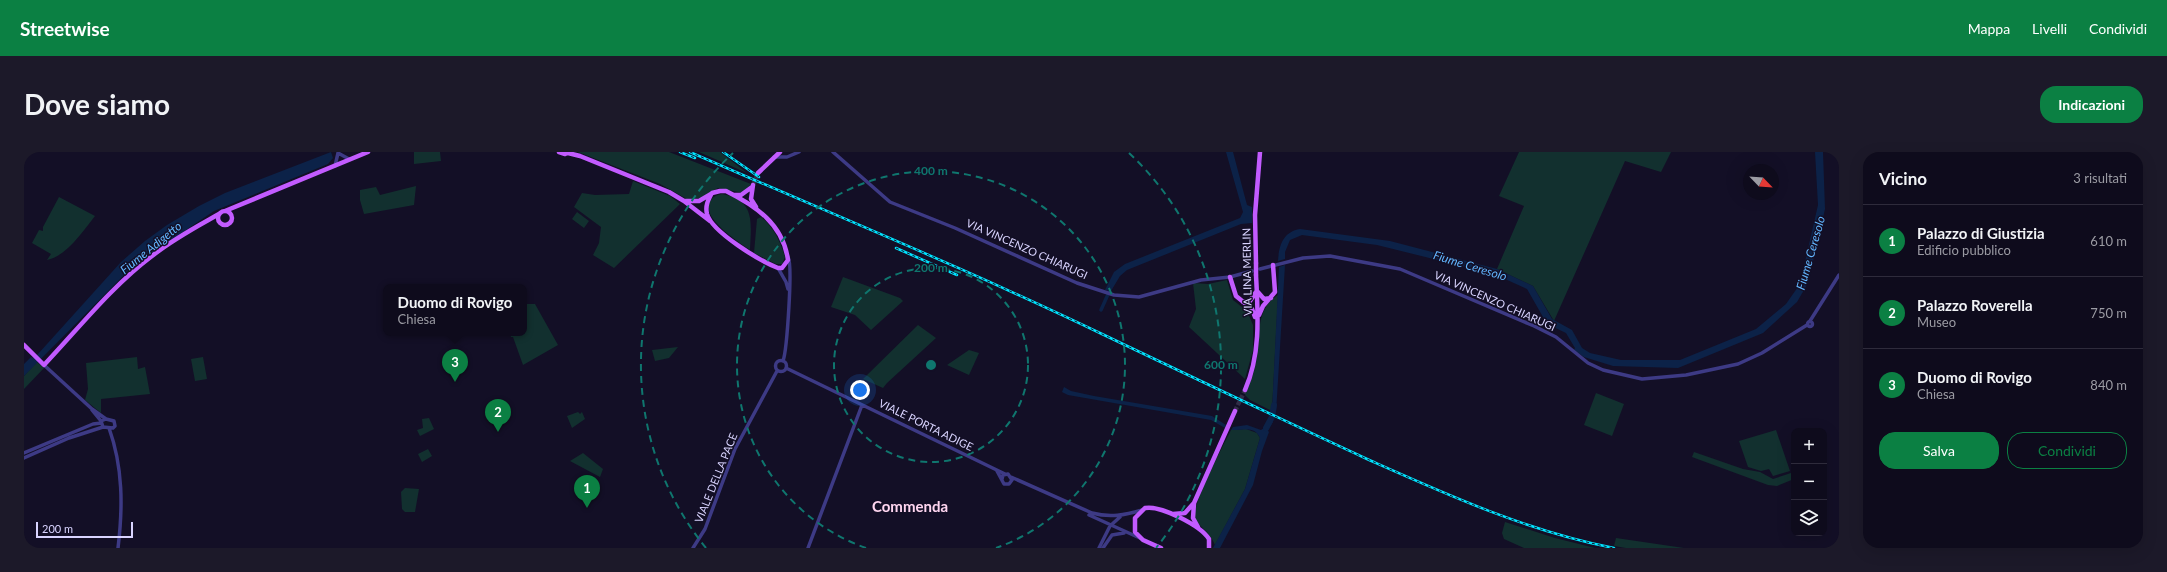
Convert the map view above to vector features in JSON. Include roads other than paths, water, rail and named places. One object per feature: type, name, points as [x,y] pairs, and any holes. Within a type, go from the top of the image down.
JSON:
[{"type":"main road","points":[[24,345],[43,364],[140,265],[165,246],[206,220],[225,211],[368,152]]},
{"type":"main road","points":[[559,152],[578,154],[652,183],[684,201],[752,256],[778,268],[782,268],[787,263],[787,256],[777,229],[757,209],[751,199],[752,186],[741,195],[732,195]]},
{"type":"main road","points":[[758,173],[780,152]]},
{"type":"main road","name":"VIA LINA MERLIN","points":[[1244,390],[1256,358],[1257,291],[1255,215],[1260,152]]},
{"type":"main road","points":[[684,201],[694,203],[712,193],[720,191],[732,195],[757,209]]},
{"type":"main road","points":[[712,193],[706,206],[707,212],[716,226]]},
{"type":"main road","points":[[206,220],[228,224],[233,211],[238,205]]},
{"type":"main road","points":[[225,211],[231,216]]},
{"type":"main road","points":[[219,214],[220,222]]},
{"type":"main road","points":[[1257,325],[1260,311],[1275,292],[1273,265]]},
{"type":"main road","points":[[1230,277],[1236,296],[1252,309],[1257,325]]},
{"type":"main road","points":[[1243,302],[1250,301],[1257,291],[1264,299],[1271,298]]},
{"type":"main road","points":[[1199,528],[1193,514],[1196,499],[1236,411]]},
{"type":"main road","points":[[1170,514],[1185,513],[1196,499]]},
{"type":"main road","name":"VIALE PORTA ADIGE","points":[[1142,510],[1155,508],[1199,528],[1210,545]]},
{"type":"main road","points":[[1142,510],[1135,518],[1134,527],[1137,535],[1143,540]]},
{"type":"main road","name":"VIALE PORTA ADIGE","points":[[1143,540],[1161,548]]},
{"type":"street","points":[[774,157],[787,157],[799,152]]},
{"type":"street","name":"VIA VINCENZO CHIARUGI","points":[[833,152],[890,202],[955,228],[1076,283],[1114,295],[1138,297],[1201,280],[1230,277],[1252,271]]},
{"type":"street","points":[[338,153],[350,160]]},
{"type":"street","points":[[338,153],[342,163]]},
{"type":"street","points":[[335,166],[338,153]]},
{"type":"street","points":[[783,361],[776,364],[777,371],[782,372],[786,368],[783,361],[791,261],[787,256]]},
{"type":"street","name":"VIA VINCENZO CHIARUGI","points":[[1260,269],[1273,265],[1330,256],[1400,269],[1534,326],[1556,338],[1588,363],[1603,370],[1642,379],[1686,375],[1738,364],[1762,353],[1809,324],[1839,275]]},
{"type":"street","points":[[778,268],[786,282],[789,292]]},
{"type":"street","points":[[43,364],[92,409],[106,419],[114,421],[115,426],[111,428]]},
{"type":"street","name":"VIALE PORTA ADIGE","points":[[786,368],[1143,540]]},
{"type":"street","name":"VIALE DELLA PACE","points":[[693,548],[705,529],[736,449],[777,371]]},
{"type":"street","points":[[808,548],[862,405]]},
{"type":"street","points":[[92,409],[94,415],[93,424]]},
{"type":"street","points":[[94,415],[101,422],[103,427]]},
{"type":"street","points":[[24,453],[106,419]]},
{"type":"street","points":[[24,458],[69,438],[103,427],[111,428]]},
{"type":"street","points":[[111,428],[118,458],[121,494],[118,548]]},
{"type":"street","name":"VIALE PORTA ADIGE","points":[[995,469],[1004,484],[1023,482]]},
{"type":"street","points":[[1002,479],[1005,474]]},
{"type":"street","points":[[1010,483],[1011,477]]},
{"type":"street","name":"VIALE PORTA ADIGE","points":[[1080,509],[1100,515],[1123,515],[1142,510]]},
{"type":"street","points":[[1099,548],[1111,525],[1116,519],[1123,515]]},
{"type":"street","points":[[1105,522],[1106,533]]},
{"type":"street","points":[[1103,548],[1112,535],[1120,532],[1129,534]]},
{"type":"water","name":"Fiume Adigetto","points":[[331,152],[333,158],[328,164],[214,211],[133,266],[24,376],[24,364],[31,357],[34,358],[38,354],[121,262],[145,241],[167,225],[225,193]]},
{"type":"water","points":[[1226,152],[1233,152],[1247,205],[1252,207],[1252,223],[1241,224],[1127,270],[1120,276],[1111,291],[1105,290],[1114,272],[1125,264],[1240,218],[1243,212]]},
{"type":"water","points":[[1815,152],[1823,152],[1825,209],[1808,283],[1797,302],[1763,333],[1678,368],[1613,366],[1584,357],[1574,350],[1575,348],[1566,333],[1547,324],[1527,289],[1494,274],[1377,245],[1302,235],[1290,240],[1285,252],[1285,259],[1278,261],[1279,250],[1283,240],[1290,233],[1300,229],[1390,241],[1497,269],[1533,286],[1552,319],[1572,330],[1582,348],[1590,353],[1621,360],[1680,360],[1756,329],[1786,304],[1800,284],[1818,205]]},
{"type":"water","points":[[1285,265],[1276,413],[1272,411],[1279,267]]},
{"type":"water","points":[[1064,387],[1071,391],[1094,396],[1212,416],[1226,425],[1225,428],[1211,420],[1068,395],[1062,392]]},
{"type":"water","points":[[1268,420],[1273,422],[1268,431],[1269,432],[1262,451],[1253,485],[1220,548],[1213,548],[1245,489],[1260,438],[1255,431],[1231,430],[1233,427],[1247,425],[1261,430],[1264,428]]},
{"type":"waterway","points":[[1101,310],[1109,292]]},
{"type":"waterway","name":"Fiume Ceresolo","points":[[1266,428],[1272,417],[1274,405]]},
{"type":"tunnel","points":[[753,185],[758,173]]},
{"type":"tunnel","points":[[1235,411],[1245,390]]},
{"type":"railway","points":[[680,152],[695,158]]},
{"type":"railway","points":[[690,152],[897,241],[1051,310],[1334,444],[1428,486],[1519,522],[1582,541],[1614,548]]},
{"type":"railway","points":[[723,152],[759,177]]},
{"type":"railway","points":[[896,248],[957,275]]},
{"type":"place","name":"Duomo di Rovigo","points":[[455,382]]},
{"type":"place","name":"Palazzo Roverella","points":[[498,432]]},
{"type":"place","name":"Palazzo di Giustizia","points":[[587,508]]},
{"type":"district","name":"Commenda","points":[[910,507]]}]
